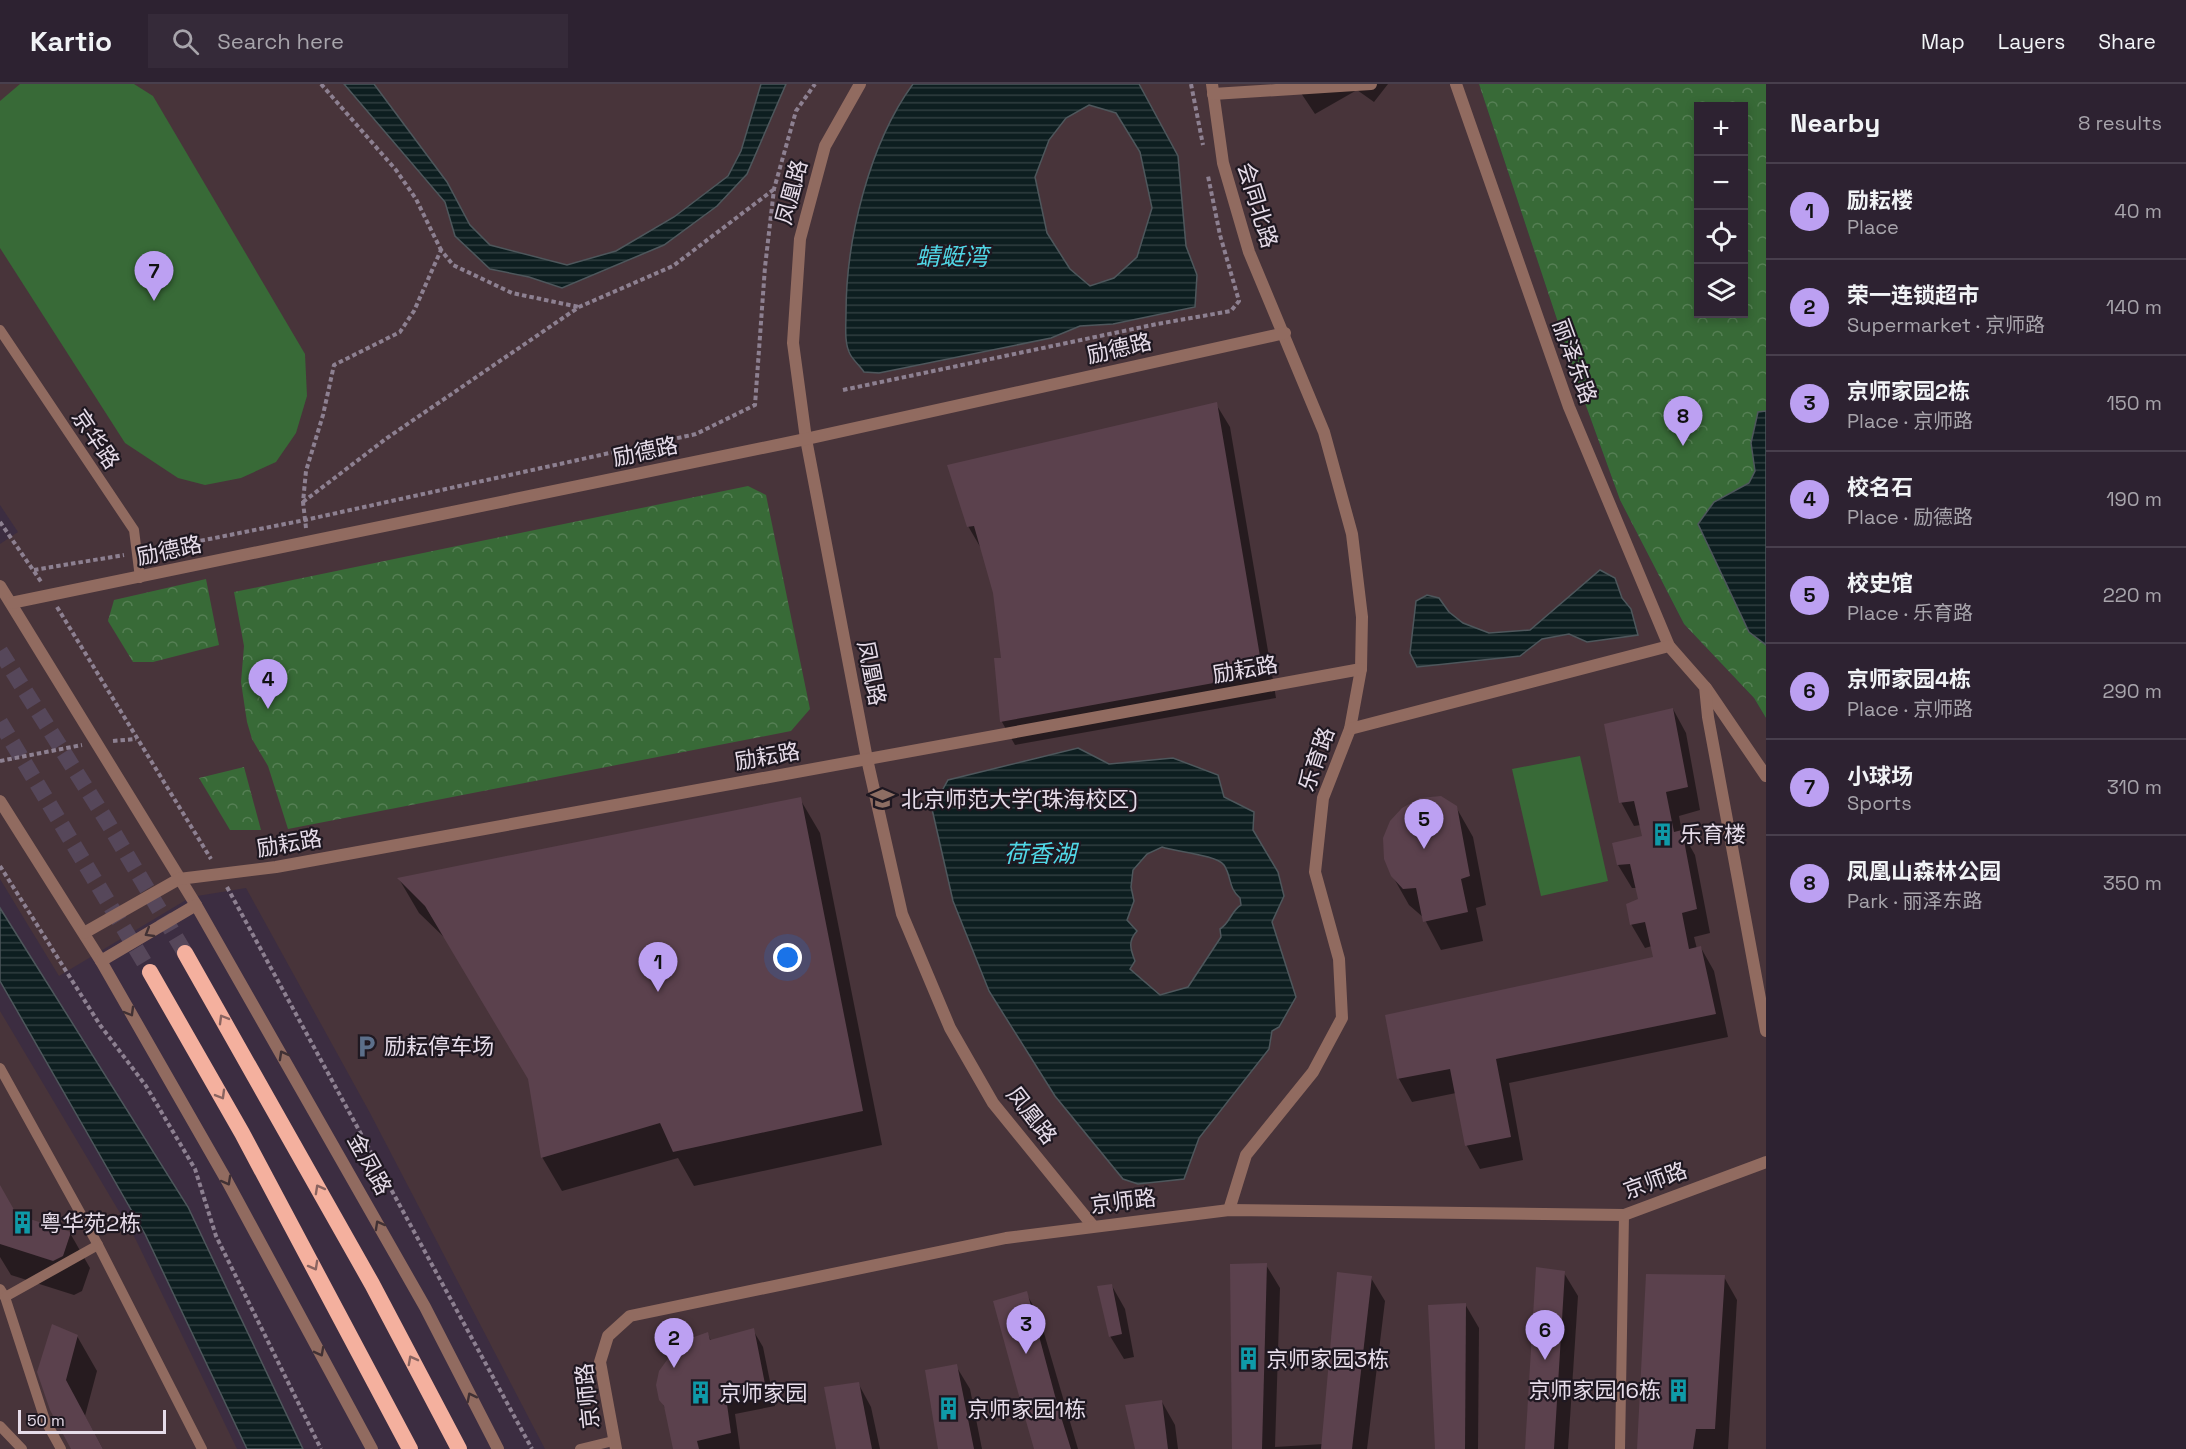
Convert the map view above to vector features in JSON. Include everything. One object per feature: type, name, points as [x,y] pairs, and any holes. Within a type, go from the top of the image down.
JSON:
[{"type":"highway","points":[[185,953],[354,1252],[459,1449]]},
{"type":"highway","points":[[150,972],[242,1134],[410,1449]]},
{"type":"street","name":"凤凰路","points":[[860,84],[825,146],[800,239],[793,343],[806,439],[867,759],[902,914],[950,1028],[993,1103],[1093,1226]]},
{"type":"street","points":[[1213,89],[1371,84]]},
{"type":"street","name":"丽泽东路","points":[[1456,84],[1569,407],[1669,646],[1705,687]]},
{"type":"street","name":"会同北路","points":[[1213,89],[1222,162],[1249,252],[1285,333]]},
{"type":"street","name":"励德路","points":[[11,603],[806,439],[1285,333]]},
{"type":"street","name":"乐育路","points":[[1229,1210],[1246,1155],[1312,1072],[1342,1018],[1339,959],[1315,872],[1323,798],[1350,729],[1361,669],[1362,617],[1352,534],[1324,432],[1285,333]]},
{"type":"street","name":"金凤路","points":[[0,586],[196,905],[425,1308],[498,1449]]},
{"type":"street","points":[[1350,729],[1669,646]]},
{"type":"street","name":"励耘路","points":[[179,879],[220,876],[1361,669]]},
{"type":"street","points":[[1705,687],[1766,776]]},
{"type":"street","points":[[1705,687],[1708,717],[1766,1031]]},
{"type":"street","points":[[0,801],[101,961],[227,1181],[372,1449]]},
{"type":"street","points":[[84,933],[179,879]]},
{"type":"street","points":[[101,961],[196,905]]},
{"type":"street","name":"京师路","points":[[614,1445],[600,1362],[608,1336],[630,1316],[1006,1238],[1229,1210],[1624,1215],[1766,1162]]},
{"type":"lane","name":"京华路","points":[[0,330],[134,530],[140,578]]},
{"type":"lane","points":[[0,1068],[98,1245],[202,1449]]},
{"type":"lane","points":[[1620,1449],[1624,1215]]},
{"type":"lane","points":[[61,1449],[45,1420],[3,1293],[98,1245]]},
{"type":"lane","points":[[0,1426],[22,1449]]},
{"type":"lane","points":[[580,1449],[614,1445]]},
{"type":"path","points":[[321,84],[396,170],[416,199],[441,250],[453,266],[512,292],[579,307]]},
{"type":"path","points":[[34,570],[137,553],[305,520],[696,434],[755,405],[765,267],[774,189],[796,111],[815,84]]},
{"type":"path","points":[[1191,84],[1204,154]]},
{"type":"path","points":[[843,390],[1231,311],[1239,301],[1220,235],[1206,166]]},
{"type":"path","points":[[303,502],[387,438],[579,307],[672,266],[774,189]]},
{"type":"path","points":[[308,543],[303,502],[309,454],[316,441],[334,365],[400,332],[414,311],[441,250]]},
{"type":"path","points":[[0,522],[34,570],[220,876],[532,1449]]},
{"type":"path","points":[[0,761],[96,742],[136,739]]},
{"type":"path","points":[[0,866],[100,1025],[146,1086],[195,1169],[216,1236],[321,1449]]},
{"type":"shaded area","name":"北京师范大学(珠海校区)","points":[[0,84],[1479,84],[1581,392],[1620,500],[1684,624],[1754,698],[1766,718],[1766,1449],[545,1449],[370,1113],[246,888],[191,897],[59,976],[0,879],[0,544],[18,532],[0,505]]},
{"type":"shaded area","points":[[0,1011],[136,1240],[237,1449],[0,1449]]},
{"type":"green space","points":[[20,84],[134,84],[153,96],[305,354],[307,396],[296,433],[276,462],[241,478],[205,485],[178,478],[125,443],[0,248],[0,101]]},
{"type":"green space","points":[[1479,84],[1766,84],[1766,718],[1754,698],[1684,624],[1620,500],[1581,392]]},
{"type":"green space","points":[[748,486],[766,495],[810,709],[791,731],[288,829],[268,766],[252,739],[247,722],[241,682],[244,646],[234,592]]},
{"type":"green space","points":[[206,579],[219,645],[153,662],[133,662],[108,621],[114,600]]},
{"type":"green space","points":[[1580,756],[1608,881],[1541,896],[1512,769]]},
{"type":"green space","points":[[244,767],[261,830],[230,830],[199,778]]},
{"type":"water","points":[[344,84],[374,84],[447,182],[470,225],[490,245],[567,265],[616,251],[674,217],[728,176],[741,151],[761,84],[786,84],[747,174],[717,206],[664,245],[562,288],[529,277],[490,269],[455,236],[445,202]]},
{"type":"water","name":"蜻蜓湾","points":[[913,84],[1139,84],[1178,156],[1186,246],[1197,275],[1195,307],[1113,324],[1080,326],[1051,338],[879,373],[864,372],[850,354],[846,339],[850,255],[872,164],[897,108]],"holes":[[[1089,105],[1116,113],[1140,152],[1152,208],[1137,257],[1114,278],[1090,286],[1070,269],[1047,233],[1035,177],[1049,140],[1066,118]]]},
{"type":"water","points":[[1766,411],[1766,645],[1749,632],[1698,524],[1714,502],[1749,483],[1755,471],[1751,443],[1758,412]]},
{"type":"water","points":[[1600,570],[1615,578],[1622,598],[1631,609],[1638,635],[1587,642],[1569,634],[1542,639],[1520,656],[1417,667],[1410,653],[1416,601],[1427,595],[1439,598],[1449,612],[1463,623],[1489,633],[1530,630]]},
{"type":"water","name":"荷香湖","points":[[1078,748],[1109,764],[1173,758],[1218,775],[1224,797],[1254,812],[1253,830],[1278,872],[1284,896],[1272,922],[1296,997],[1279,1027],[1272,1031],[1269,1049],[1199,1138],[1184,1179],[1138,1184],[1123,1179],[1055,1096],[989,991],[953,901],[932,809],[948,780]],"holes":[[[1162,847],[1205,856],[1220,862],[1226,869],[1241,905],[1220,929],[1221,937],[1188,987],[1160,995],[1130,969],[1135,961],[1131,941],[1137,931],[1127,920],[1134,901],[1131,887],[1133,870],[1147,854]]]},
{"type":"water","points":[[0,908],[188,1207],[303,1449],[247,1449],[145,1234],[0,981]]},
{"type":"building","points":[[1217,402],[1263,674],[1000,722],[994,658],[1001,658],[993,593],[974,526],[967,527],[947,465]]},
{"type":"building","points":[[1673,708],[1688,787],[1666,792],[1674,832],[1682,830],[1697,909],[1682,913],[1689,949],[1701,946],[1716,1014],[1496,1059],[1511,1137],[1465,1146],[1450,1069],[1397,1079],[1385,1015],[1653,957],[1645,922],[1630,925],[1626,904],[1638,899],[1630,864],[1617,865],[1612,843],[1642,836],[1634,801],[1619,803],[1604,724]]},
{"type":"building","points":[[1441,796],[1457,806],[1470,876],[1461,879],[1468,912],[1423,922],[1416,888],[1403,889],[1391,876],[1384,859],[1383,838],[1390,821],[1402,808],[1420,798]]},
{"type":"building","points":[[801,797],[863,1111],[673,1152],[660,1123],[541,1158],[528,1079],[425,906],[397,878]]},
{"type":"building","name":"粤华苑2栋","points":[[0,1185],[17,1215],[71,1232],[63,1256],[53,1261],[0,1244]]},
{"type":"building","points":[[1267,1263],[1262,1449],[1232,1449],[1230,1264]]},
{"type":"building","points":[[1536,1267],[1565,1271],[1554,1449],[1525,1449]]},
{"type":"building","points":[[1337,1272],[1372,1276],[1352,1449],[1321,1449]]},
{"type":"building","name":"京师家园16栋","points":[[1646,1274],[1725,1275],[1715,1429],[1696,1429],[1693,1449],[1637,1449]]},
{"type":"building","points":[[1112,1284],[1122,1334],[1109,1337],[1097,1286]]},
{"type":"building","points":[[1027,1291],[1071,1449],[1034,1449],[1024,1414],[993,1301]]},
{"type":"building","points":[[1466,1303],[1465,1449],[1435,1449],[1428,1305]]},
{"type":"building","points":[[52,1324],[78,1335],[66,1380],[103,1449],[71,1449],[50,1410],[37,1372]]},
{"type":"building","name":"京师家园","points":[[754,1328],[766,1389],[726,1397],[731,1433],[697,1441],[699,1449],[673,1449],[664,1406],[659,1400],[656,1385],[659,1371],[675,1349],[694,1337],[708,1332],[710,1340]]},
{"type":"building","name":"京师家园1栋","points":[[957,1364],[974,1449],[938,1449],[925,1370]]},
{"type":"building","points":[[859,1382],[872,1449],[836,1449],[824,1387]]},
{"type":"building","points":[[1162,1400],[1168,1449],[1135,1449],[1125,1405]]},
{"type":"tunnel","points":[[0,651],[108,823],[185,953]]},
{"type":"tunnel","points":[[0,722],[150,972]]},
{"type":"place","name":"小球场","points":[[154,301]]},
{"type":"place","name":"凤凰山森林公园","points":[[1683,446]]},
{"type":"place","name":"校名石","points":[[268,709]]},
{"type":"place","name":"北京师范大学(珠海校区)","points":[[883,799]]},
{"type":"place","name":"乐育楼","points":[[1662,834]]},
{"type":"place","name":"校史馆","points":[[1424,849]]},
{"type":"place","name":"励耘楼","points":[[658,992]]},
{"type":"place","name":"励耘停车场","points":[[366,1046]]},
{"type":"place","name":"粤华苑2栋","points":[[22,1223]]},
{"type":"place","name":"京师家园2栋","points":[[1026,1354]]},
{"type":"place","name":"京师家园3栋","points":[[1248,1359]]},
{"type":"place","name":"京师家园4栋","points":[[1545,1360]]},
{"type":"place","name":"荣一连锁超市","points":[[674,1368]]},
{"type":"place","name":"京师家园16栋","points":[[1679,1390]]},
{"type":"place","name":"京师家园","points":[[701,1393]]},
{"type":"place","name":"京师家园1栋","points":[[949,1409]]}]
